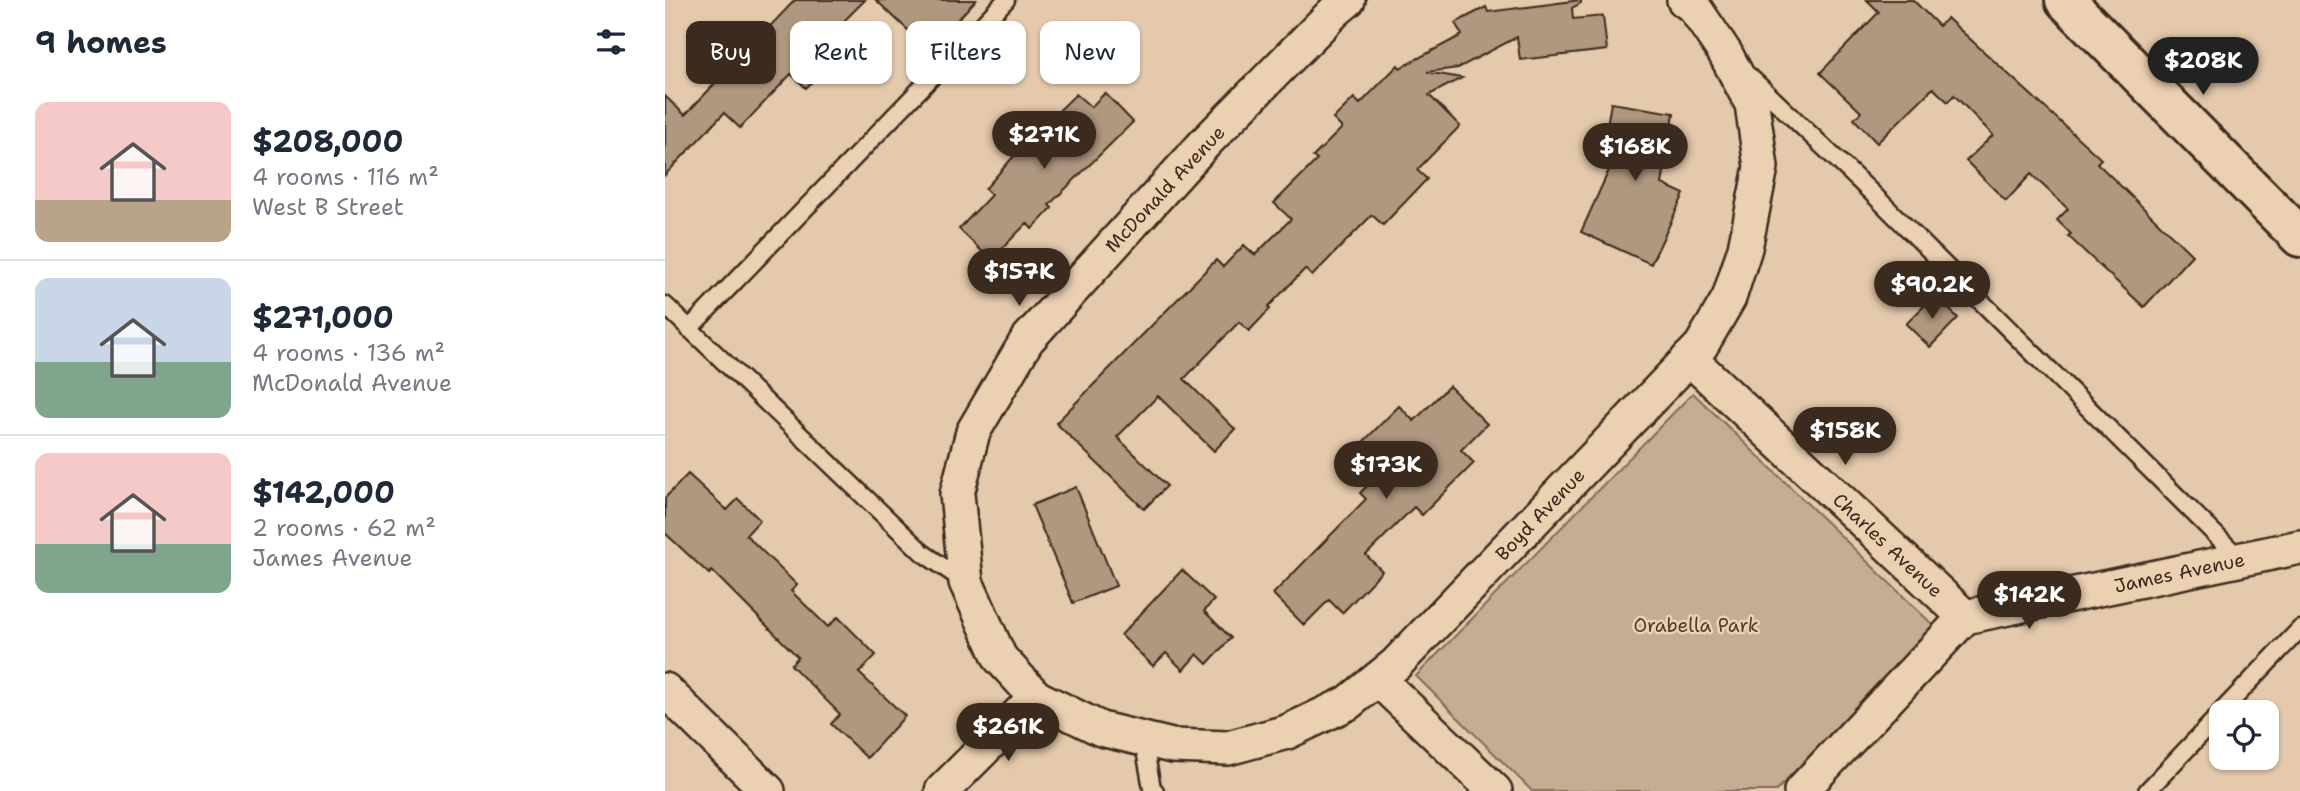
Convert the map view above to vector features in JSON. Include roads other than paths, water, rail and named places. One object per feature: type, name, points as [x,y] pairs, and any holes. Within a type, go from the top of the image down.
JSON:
[{"type":"street","name":"McDonald Avenue","points":[[1036,697],[1000,658],[966,582],[957,494],[973,432],[1027,340],[1206,142],[1348,0]]},
{"type":"street","points":[[2064,0],[2300,237]]},
{"type":"street","name":"Boyd Avenue","points":[[1036,697],[1101,729],[1172,746],[1228,748],[1287,732],[1348,703],[1396,664],[1689,358],[1701,345],[1729,298],[1745,248],[1761,167],[1752,104],[1725,53],[1693,2]]},
{"type":"street","name":"Charles Avenue","points":[[1689,358],[1965,617]]},
{"type":"street","name":"James Avenue","points":[[1965,617],[2300,547]]},
{"type":"street","points":[[1801,791],[1965,617]]},
{"type":"street","points":[[1378,679],[1495,791]]},
{"type":"street","points":[[665,690],[768,791]]},
{"type":"street","points":[[942,791],[1036,697]]},
{"type":"lane","points":[[689,329],[1006,0]]},
{"type":"lane","points":[[1725,53],[1882,203],[2241,560]]},
{"type":"lane","points":[[665,306],[923,553],[966,582]]},
{"type":"lane","points":[[2233,700],[2300,629]]},
{"type":"lane","points":[[2147,791],[2209,726]]},
{"type":"lane","points":[[1143,739],[1152,788],[1155,791]]},
{"type":"park label","name":"Orabella Park","points":[[1696,625]]}]
